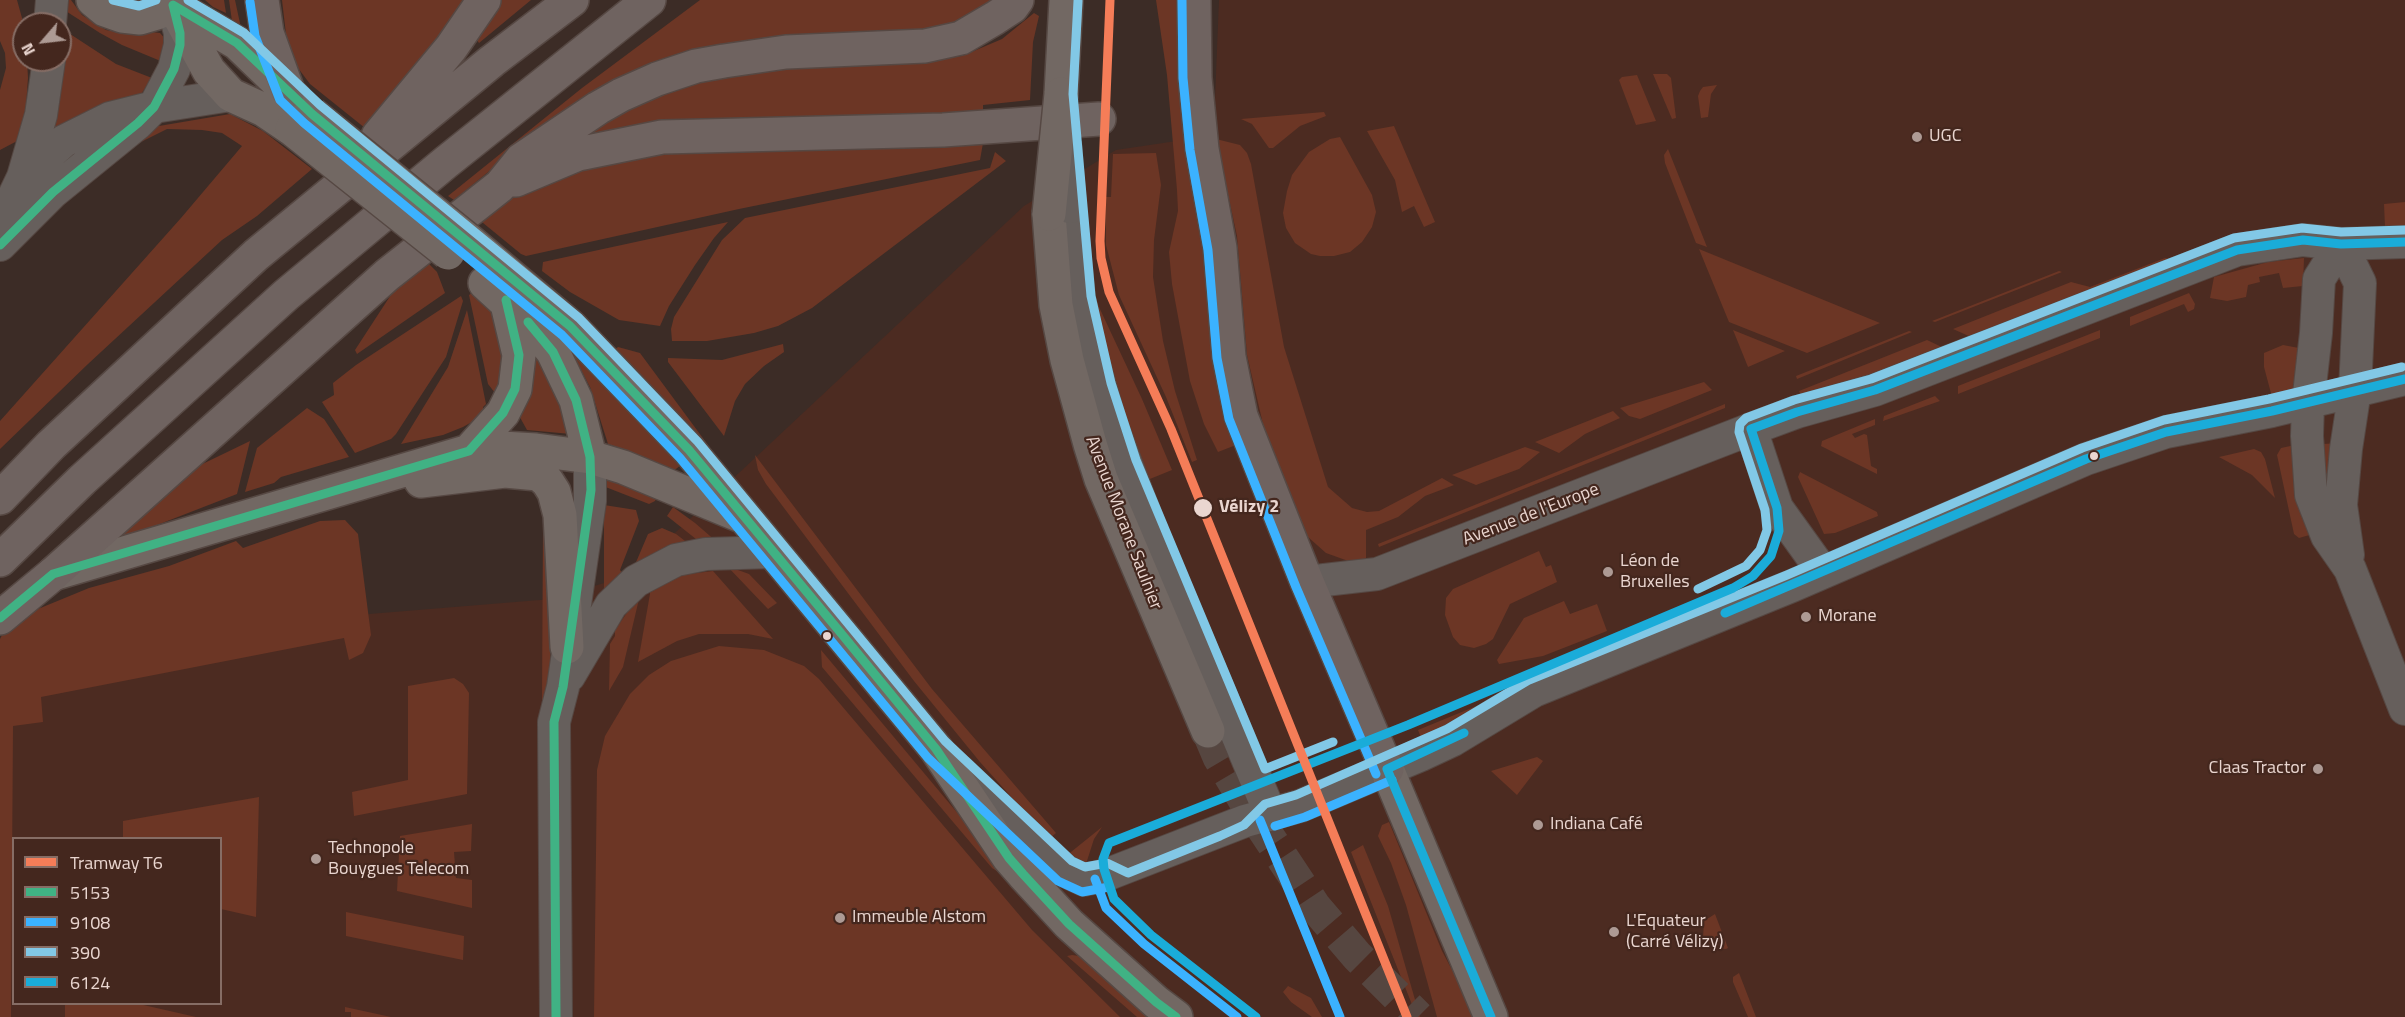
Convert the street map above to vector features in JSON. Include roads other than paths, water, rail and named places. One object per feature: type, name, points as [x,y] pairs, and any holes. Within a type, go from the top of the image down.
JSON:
[{"type":"highway","points":[[262,0],[267,33],[288,91]]},
{"type":"highway","points":[[331,193],[451,48],[484,0]]},
{"type":"highway","points":[[0,498],[51,445],[256,255],[492,61],[572,0]]},
{"type":"highway","points":[[0,560],[82,480],[286,295],[445,163],[649,0]]},
{"type":"highway","points":[[0,618],[378,283],[500,186],[521,160],[572,123],[621,95],[657,79],[696,66],[752,55],[786,52],[925,46],[961,38],[981,28],[1012,7],[1017,0]]},
{"type":"highway","points":[[1194,0],[1195,78],[1202,148],[1220,248],[1229,357],[1241,416],[1307,582],[1387,769]]},
{"type":"highway","points":[[500,186],[578,154],[613,145],[662,137],[944,130],[1099,119]]},
{"type":"main road","points":[[93,0],[105,10],[122,16],[140,18],[157,13],[175,2]]},
{"type":"main road","name":"Avenue Morane Saulnier","points":[[1066,0],[1061,94],[1056,305],[1067,360],[1101,479],[1208,731]]},
{"type":"main road","points":[[175,2],[237,44],[288,91],[302,121]]},
{"type":"main road","points":[[175,2],[209,71],[231,94],[264,110],[302,121],[457,246],[570,326],[681,442],[746,518],[936,749],[1023,874],[1069,924],[1176,1017]]},
{"type":"main road","points":[[457,246],[535,329],[564,372],[576,400],[590,456]]},
{"type":"main road","points":[[468,451],[503,413],[515,389],[519,354],[506,300]]},
{"type":"main road","points":[[52,574],[468,451],[517,449],[557,451],[590,456],[641,474],[746,518]]},
{"type":"main road","points":[[341,490],[505,471],[538,474],[547,481],[554,492],[560,515],[567,647]]},
{"type":"main road","points":[[1387,769],[1491,1017]]},
{"type":"street","points":[[0,245],[53,192],[138,123],[154,107],[174,69],[180,45],[175,2]]},
{"type":"street","points":[[0,225],[23,177],[42,115],[47,72]]},
{"type":"street","points":[[23,177],[64,141],[110,118],[154,107],[231,94]]},
{"type":"street","name":"Avenue Morane Saulnier","points":[[1060,210],[1090,351],[1110,421],[1151,530],[1271,815]]},
{"type":"street","name":"Avenue de l'Europe","points":[[1307,582],[1377,574],[1797,411],[1875,390],[2237,250],[2304,240],[2341,244],[2405,242]]},
{"type":"street","points":[[2341,244],[2360,283],[2355,390],[2346,449],[2341,505],[2350,569]]},
{"type":"street","points":[[2341,244],[2319,279],[2308,403],[2307,436],[2311,495],[2327,536],[2350,569],[2405,709]]},
{"type":"street","points":[[936,749],[1065,871],[1084,880],[1106,875],[1245,821],[1300,806],[1453,740],[1534,691],[1823,572],[2086,459],[2166,432],[2308,403],[2405,379]]},
{"type":"street","points":[[1751,429],[1778,508],[1823,572]]},
{"type":"street","points":[[555,1017],[554,722],[563,687],[590,501],[590,456]]},
{"type":"street","points":[[563,687],[611,605],[636,581],[676,560],[706,554],[773,552]]},
{"type":"tunnel","points":[[1208,731],[1219,757],[1248,806],[1315,907],[1357,956],[1418,1017]]},
{"type":"tram line","name":"T6","points":[[1110,0],[1100,241],[1101,258],[1109,292],[1171,429],[1407,1017]]},
{"type":"place","name":"UGC","points":[[1917,137]]},
{"type":"place","name":"Vélizy 2","points":[[1203,508]]},
{"type":"place","name":"Léon de Bruxelles","points":[[1608,572]]},
{"type":"place","name":"Morane","points":[[1806,617]]},
{"type":"place","name":"Claas Tractor","points":[[2318,769]]},
{"type":"place","name":"Indiana Café","points":[[1538,825]]},
{"type":"place","name":"Technopole Bouygues Telecom","points":[[316,859]]},
{"type":"place","name":"Immeuble Alstom","points":[[840,918]]},
{"type":"place","name":"L'Equateur (Carré Vélizy)","points":[[1614,932]]}]
